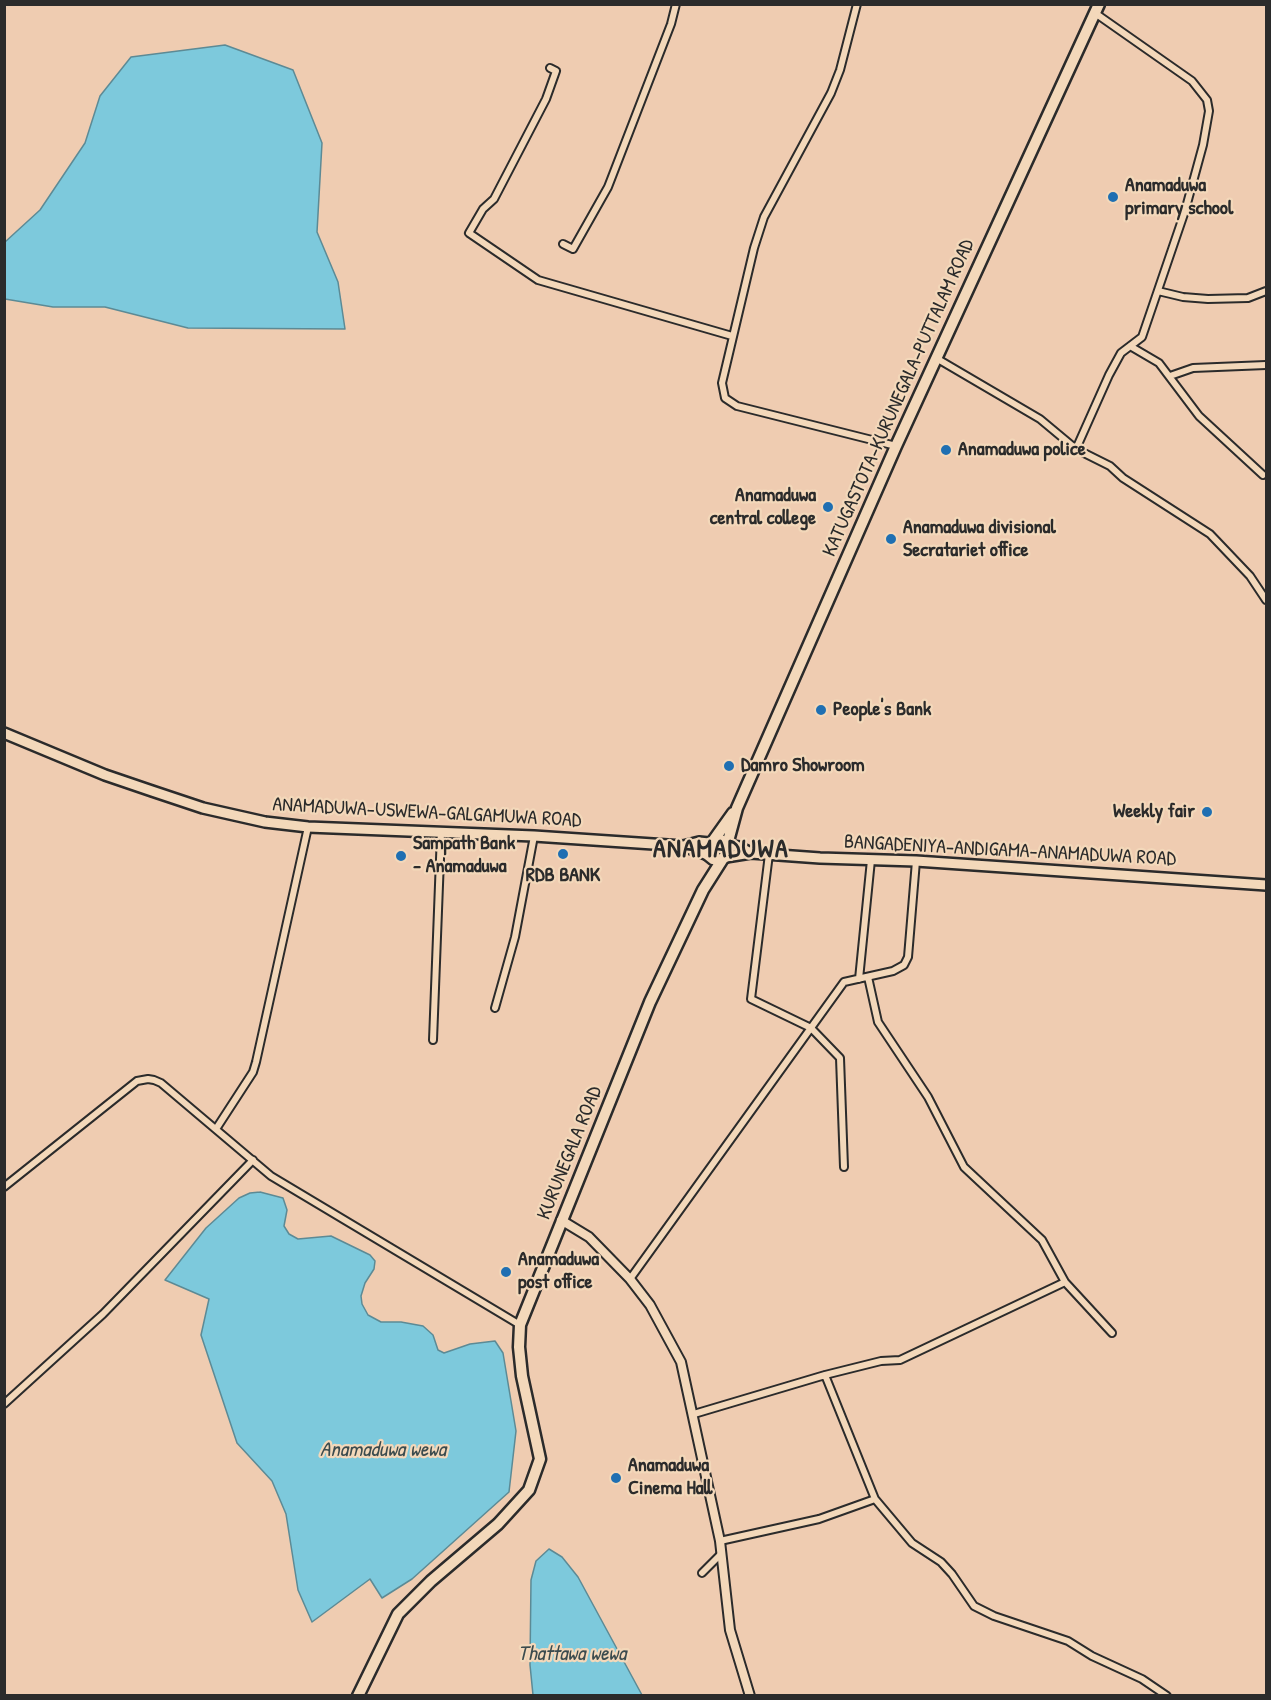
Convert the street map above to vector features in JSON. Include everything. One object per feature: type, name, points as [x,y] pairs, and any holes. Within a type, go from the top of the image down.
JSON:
[{"type":"highway","name":"KATUGASTOTA-KURUNEGALA-PUTTALAM ROAD","points":[[727,845],[737,808],[896,446],[1097,9]]},
{"type":"highway","name":"KATUGASTOTA-KURUNEGALA-PUTTALAM ROAD","points":[[711,842],[737,808]]},
{"type":"highway","points":[[720,840],[727,845],[728,849],[724,858],[716,860],[708,855],[707,851],[711,842],[720,840]]},
{"type":"highway","name":"KURUNEGALA ROAD","points":[[703,890],[708,855]]},
{"type":"highway","name":"KURUNEGALA ROAD","points":[[358,1695],[398,1614],[431,1581],[498,1524],[529,1490],[540,1459],[522,1376],[519,1347],[520,1325],[650,1002],[703,890],[724,858]]},
{"type":"main road","name":"ANAMADUWA-USWEWA-GALGAMUWA ROAD","points":[[4,733],[105,775],[202,808],[265,822],[308,827],[534,836],[683,846],[708,855]]},
{"type":"main road","name":"ANAMADUWA-USWEWA-GALGAMUWA ROAD","points":[[683,846],[711,842]]},
{"type":"main road","name":"BANGADENIYA-ANDIGAMA-ANAMADUWA ROAD","points":[[727,845],[739,847],[751,853]]},
{"type":"main road","name":"BANGADENIYA-ANDIGAMA-ANAMADUWA ROAD","points":[[724,858],[751,853],[916,861],[1266,885]]},
{"type":"street","points":[[563,244],[573,249],[608,187],[671,24],[676,4]]},
{"type":"street","points":[[857,4],[840,70],[831,93],[764,217],[753,248],[722,383],[725,398],[737,406],[896,446]]},
{"type":"street","points":[[1076,449],[1121,353],[1142,337],[1185,211],[1203,145],[1209,111],[1207,100],[1192,81],[1097,9]]},
{"type":"street","points":[[550,68],[556,71],[546,99],[494,199],[483,209],[469,233],[538,280],[732,336]]},
{"type":"street","points":[[1158,291],[1183,297],[1208,299],[1248,298],[1266,291]]},
{"type":"street","points":[[1130,346],[1159,363],[1199,416],[1263,475]]},
{"type":"street","points":[[936,358],[1040,419],[1076,449],[1110,466],[1123,478],[1210,534],[1250,576],[1266,600]]},
{"type":"street","points":[[1170,376],[1193,368],[1266,365]]},
{"type":"street","points":[[216,1129],[256,1062],[308,827]]},
{"type":"street","points":[[433,1040],[441,833]]},
{"type":"street","points":[[495,1008],[515,937],[534,836]]},
{"type":"street","points":[[769,854],[751,999],[811,1028],[840,1058],[844,1167]]},
{"type":"street","points":[[859,979],[871,860]]},
{"type":"street","points":[[630,1280],[844,982],[893,971],[904,965],[908,957],[916,861]]},
{"type":"street","points":[[868,977],[878,1022],[928,1097],[964,1167],[1042,1240],[1065,1282],[1112,1333]]},
{"type":"street","points":[[4,1186],[137,1082],[148,1079],[161,1083],[271,1176],[520,1325]]},
{"type":"street","points":[[4,1404],[103,1314],[253,1160]]},
{"type":"street","points":[[561,1220],[589,1237],[630,1280],[650,1305],[681,1362],[720,1541],[730,1630],[750,1695]]},
{"type":"street","points":[[694,1414],[825,1375],[881,1361],[900,1360],[1065,1282]]},
{"type":"street","points":[[825,1375],[875,1499],[912,1543],[941,1562],[974,1606],[994,1616],[1068,1641],[1092,1656],[1142,1679],[1167,1695]]},
{"type":"street","points":[[720,1541],[819,1519],[875,1499]]},
{"type":"street","points":[[702,1573],[720,1555]]},
{"type":"water","points":[[225,45],[293,70],[322,143],[317,232],[338,282],[345,329],[188,328],[105,307],[53,307],[5,299],[5,242],[40,210],[85,143],[100,96],[131,57]]},
{"type":"water","name":"Anamaduwa wewa","points":[[260,1192],[283,1198],[287,1210],[284,1226],[289,1234],[298,1239],[331,1236],[370,1255],[375,1261],[374,1269],[365,1283],[361,1296],[362,1304],[368,1315],[381,1322],[401,1322],[423,1326],[433,1335],[438,1350],[444,1353],[470,1344],[495,1341],[503,1353],[516,1431],[509,1492],[412,1579],[382,1598],[370,1579],[312,1622],[298,1590],[286,1514],[272,1481],[237,1443],[201,1335],[209,1299],[165,1280],[206,1228],[239,1198]]},
{"type":"water","name":"Thattawa wewa","points":[[549,1549],[562,1557],[578,1577],[642,1695],[533,1695],[530,1665],[531,1580],[536,1561]]},
{"type":"place","name":"Anamaduwa primary school","points":[[1113,197]]},
{"type":"place","name":"Anamaduwa police","points":[[946,450]]},
{"type":"place","name":"Anamaduwa central college","points":[[828,507]]},
{"type":"place","name":"Anamaduwa divisional Secratariet office","points":[[891,539]]},
{"type":"place","name":"People's Bank","points":[[821,710]]},
{"type":"place","name":"Damro Showroom","points":[[729,766]]},
{"type":"place","name":"Weekly fair","points":[[1207,812]]},
{"type":"place","name":"RDB BANK","points":[[563,854]]},
{"type":"place","name":"Sampath Bank - Anamaduwa","points":[[401,856]]},
{"type":"place","name":"Anamaduwa post office","points":[[506,1272]]},
{"type":"place","name":"Anamaduwa Cinema Hall","points":[[616,1478]]},
{"type":"district","name":"ANAMADUWA","points":[[721,850]]}]
